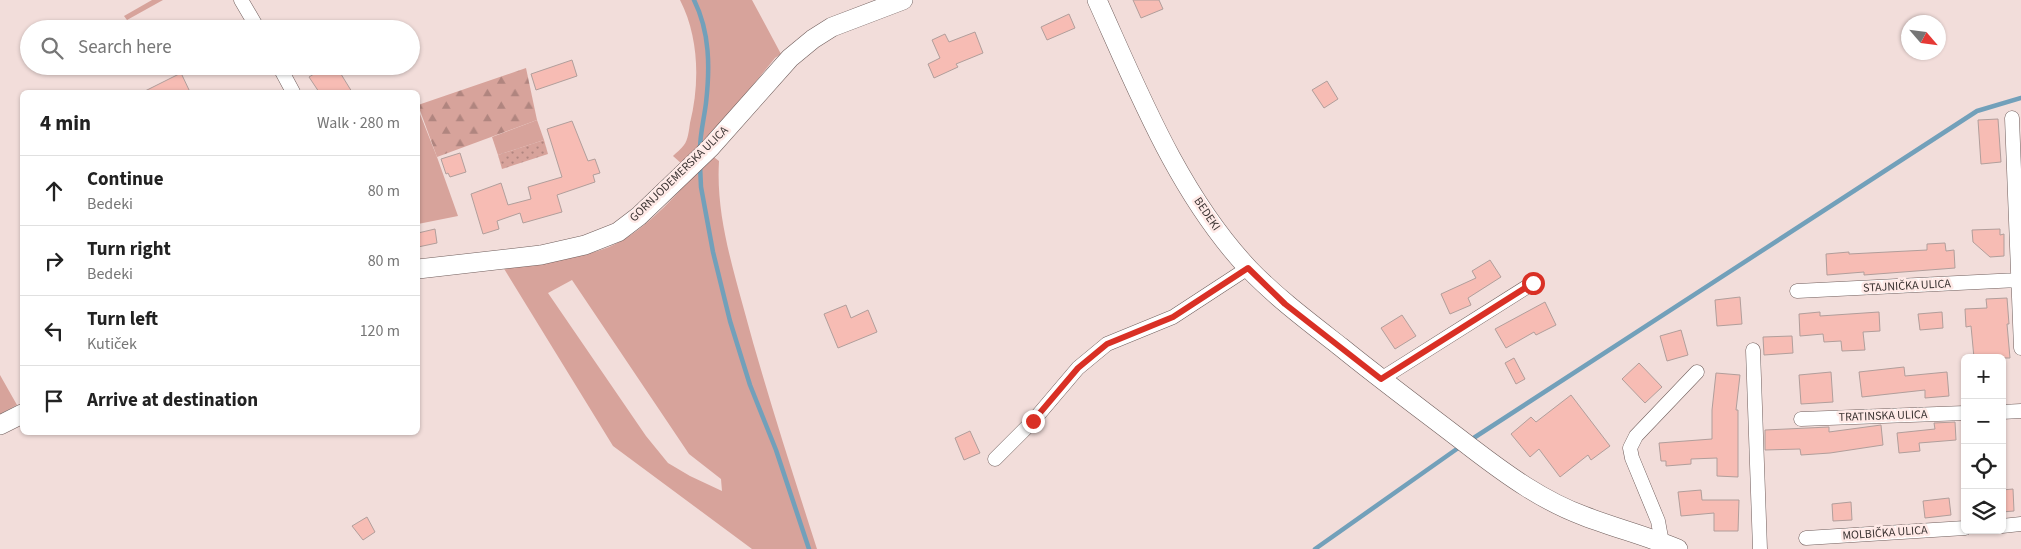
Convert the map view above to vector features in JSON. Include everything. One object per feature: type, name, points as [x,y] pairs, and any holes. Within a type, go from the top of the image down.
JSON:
[{"type":"main road","name":"GORNJODEMERSKA ULICA","points":[[420,268],[541,254],[602,240],[618,232],[638,216],[710,148],[790,58],[813,39],[832,27],[852,18],[903,0]]},
{"type":"main road","name":"BEDEKI","points":[[1097,0],[1158,133],[1214,226],[1248,268],[1285,304],[1466,444],[1502,471],[1539,495],[1582,516],[1670,546]]},
{"type":"main road","points":[[0,425],[20,415]]},
{"type":"street","points":[[241,0],[253,20]]},
{"type":"street","points":[[284,75],[292,90]]},
{"type":"street","points":[[2012,118],[2017,162],[2018,280],[2021,348]]},
{"type":"street","points":[[995,460],[1033,421],[1078,368],[1107,344],[1173,317],[1248,268]]},
{"type":"street","name":"STAJNIČKA ULICA","points":[[1797,291],[2018,280]]},
{"type":"street","points":[[1381,379],[1533,283]]},
{"type":"street","points":[[1753,350],[1760,549]]},
{"type":"street","points":[[1670,546],[1632,458],[1630,448],[1636,436],[1697,372]]},
{"type":"street","points":[[2006,412],[2021,411]]},
{"type":"street","name":"TRATINSKA ULICA","points":[[1801,419],[1961,413]]},
{"type":"street","points":[[2006,526],[2021,524]]},
{"type":"street","name":"MOLBIČKA ULICA","points":[[1806,538],[1961,528]]},
{"type":"green space","points":[[152,0],[163,0],[127,20],[124,16]]},
{"type":"green space","points":[[680,0],[752,0],[781,54],[775,58],[707,142],[682,164],[673,156],[684,145],[687,138],[695,92],[696,60],[691,29]]},
{"type":"green space","points":[[526,68],[537,120],[437,157],[420,110],[420,104]]},
{"type":"green space","points":[[420,114],[437,157],[458,216],[420,224]]},
{"type":"green space","points":[[537,120],[544,140],[498,155],[492,137]]},
{"type":"green space","points":[[544,140],[548,154],[502,169],[498,155]]},
{"type":"green space","points":[[711,155],[719,161],[720,198],[725,234],[751,337],[817,549],[752,549],[613,446],[503,267],[583,255],[609,247],[624,239],[638,230],[664,207]],"holes":[[[572,280],[689,454],[721,479],[722,491],[668,463],[646,436],[548,293]]]},
{"type":"green space","points":[[0,375],[17,405],[0,414]]},
{"type":"building","points":[[1133,0],[1159,0],[1163,9],[1141,18]]},
{"type":"building","points":[[1069,14],[1075,28],[1047,40],[1041,27]]},
{"type":"building","points":[[975,32],[983,53],[956,64],[958,67],[934,78],[928,64],[940,58],[932,40],[945,34],[949,42]]},
{"type":"building","points":[[572,60],[577,76],[536,90],[531,74]]},
{"type":"building","points":[[177,75],[182,75],[189,90],[147,90]]},
{"type":"building","points":[[312,75],[342,75],[351,90],[318,90],[309,77]]},
{"type":"building","points":[[1327,81],[1338,99],[1324,108],[1312,90]]},
{"type":"building","points":[[1998,119],[2001,162],[1981,164],[1978,120]]},
{"type":"building","points":[[572,121],[588,161],[595,159],[600,173],[593,175],[595,182],[557,195],[562,212],[523,223],[520,213],[497,221],[499,229],[483,234],[471,194],[501,183],[508,205],[531,199],[528,187],[562,177],[547,129]]},
{"type":"building","points":[[460,153],[466,172],[450,177],[448,173],[446,174],[441,159]]},
{"type":"building","points":[[435,229],[437,243],[420,247],[420,233]]},
{"type":"building","points":[[2000,229],[2000,235],[2004,234],[2004,256],[1990,257],[1973,242],[1972,230]]},
{"type":"building","points":[[1945,243],[1946,251],[1954,250],[1955,268],[1864,275],[1864,272],[1827,275],[1826,254],[1927,250],[1927,244]]},
{"type":"building","points":[[1490,260],[1501,277],[1468,298],[1471,305],[1450,314],[1441,294],[1476,278],[1472,271]]},
{"type":"building","points":[[1740,297],[1742,324],[1717,326],[1715,300]]},
{"type":"building","points":[[2007,298],[2010,358],[2006,358],[2006,354],[1974,354],[1971,326],[1966,327],[1965,309],[1987,308],[1986,299]]},
{"type":"building","points":[[1545,302],[1556,325],[1536,335],[1534,332],[1506,348],[1495,329]]},
{"type":"building","points":[[846,305],[851,318],[868,310],[877,332],[838,348],[824,314]]},
{"type":"building","points":[[1820,312],[1820,316],[1879,312],[1880,331],[1863,332],[1865,350],[1842,351],[1841,341],[1824,342],[1823,334],[1800,336],[1799,314]]},
{"type":"building","points":[[1942,312],[1943,328],[1920,330],[1918,314]]},
{"type":"building","points":[[1402,315],[1416,336],[1395,349],[1381,328]]},
{"type":"building","points":[[1681,330],[1688,355],[1667,361],[1660,336]]},
{"type":"building","points":[[1792,336],[1793,353],[1764,355],[1763,337]]},
{"type":"building","points":[[1514,358],[1525,379],[1516,384],[1505,363]]},
{"type":"building","points":[[1639,363],[1662,387],[1645,403],[1622,379]]},
{"type":"building","points":[[1904,367],[1905,376],[1947,372],[1949,396],[1925,398],[1925,390],[1862,397],[1859,372]]},
{"type":"building","points":[[1831,372],[1833,402],[1801,404],[1799,375]]},
{"type":"building","points":[[1716,373],[1740,375],[1736,410],[1738,410],[1738,477],[1717,476],[1717,458],[1691,459],[1691,464],[1666,466],[1666,461],[1661,461],[1659,443],[1712,439],[1712,410]]},
{"type":"building","points":[[1571,395],[1610,446],[1591,460],[1588,455],[1560,477],[1539,449],[1530,457],[1511,434],[1531,417],[1536,422]]},
{"type":"building","points":[[1955,422],[1956,440],[1919,443],[1920,451],[1899,453],[1897,433],[1935,429],[1934,423]]},
{"type":"building","points":[[1881,425],[1883,445],[1830,453],[1801,455],[1800,449],[1765,450],[1765,430],[1829,427],[1829,432]]},
{"type":"building","points":[[970,431],[980,453],[964,460],[955,438]]},
{"type":"building","points":[[2013,489],[2014,511],[2006,512],[2006,490]]},
{"type":"building","points":[[1701,490],[1702,500],[1739,500],[1738,531],[1714,531],[1714,513],[1681,516],[1678,492]]},
{"type":"building","points":[[1949,498],[1951,515],[1925,518],[1923,501]]},
{"type":"building","points":[[1851,502],[1852,520],[1833,521],[1832,504]]},
{"type":"building","points":[[367,517],[375,532],[363,540],[352,526]]},
{"type":"waterway","points":[[694,0],[703,25],[708,50],[706,103],[700,149]]},
{"type":"waterway","points":[[1469,441],[1977,111],[2021,98]]},
{"type":"waterway","points":[[700,165],[701,187],[713,252],[730,321],[750,385],[776,450],[809,549]]},
{"type":"waterway","points":[[1315,549],[1461,446]]},
{"type":"route","points":[[1033,421],[1078,368],[1107,344],[1173,317],[1248,268],[1285,304],[1381,379],[1533,283]]}]
